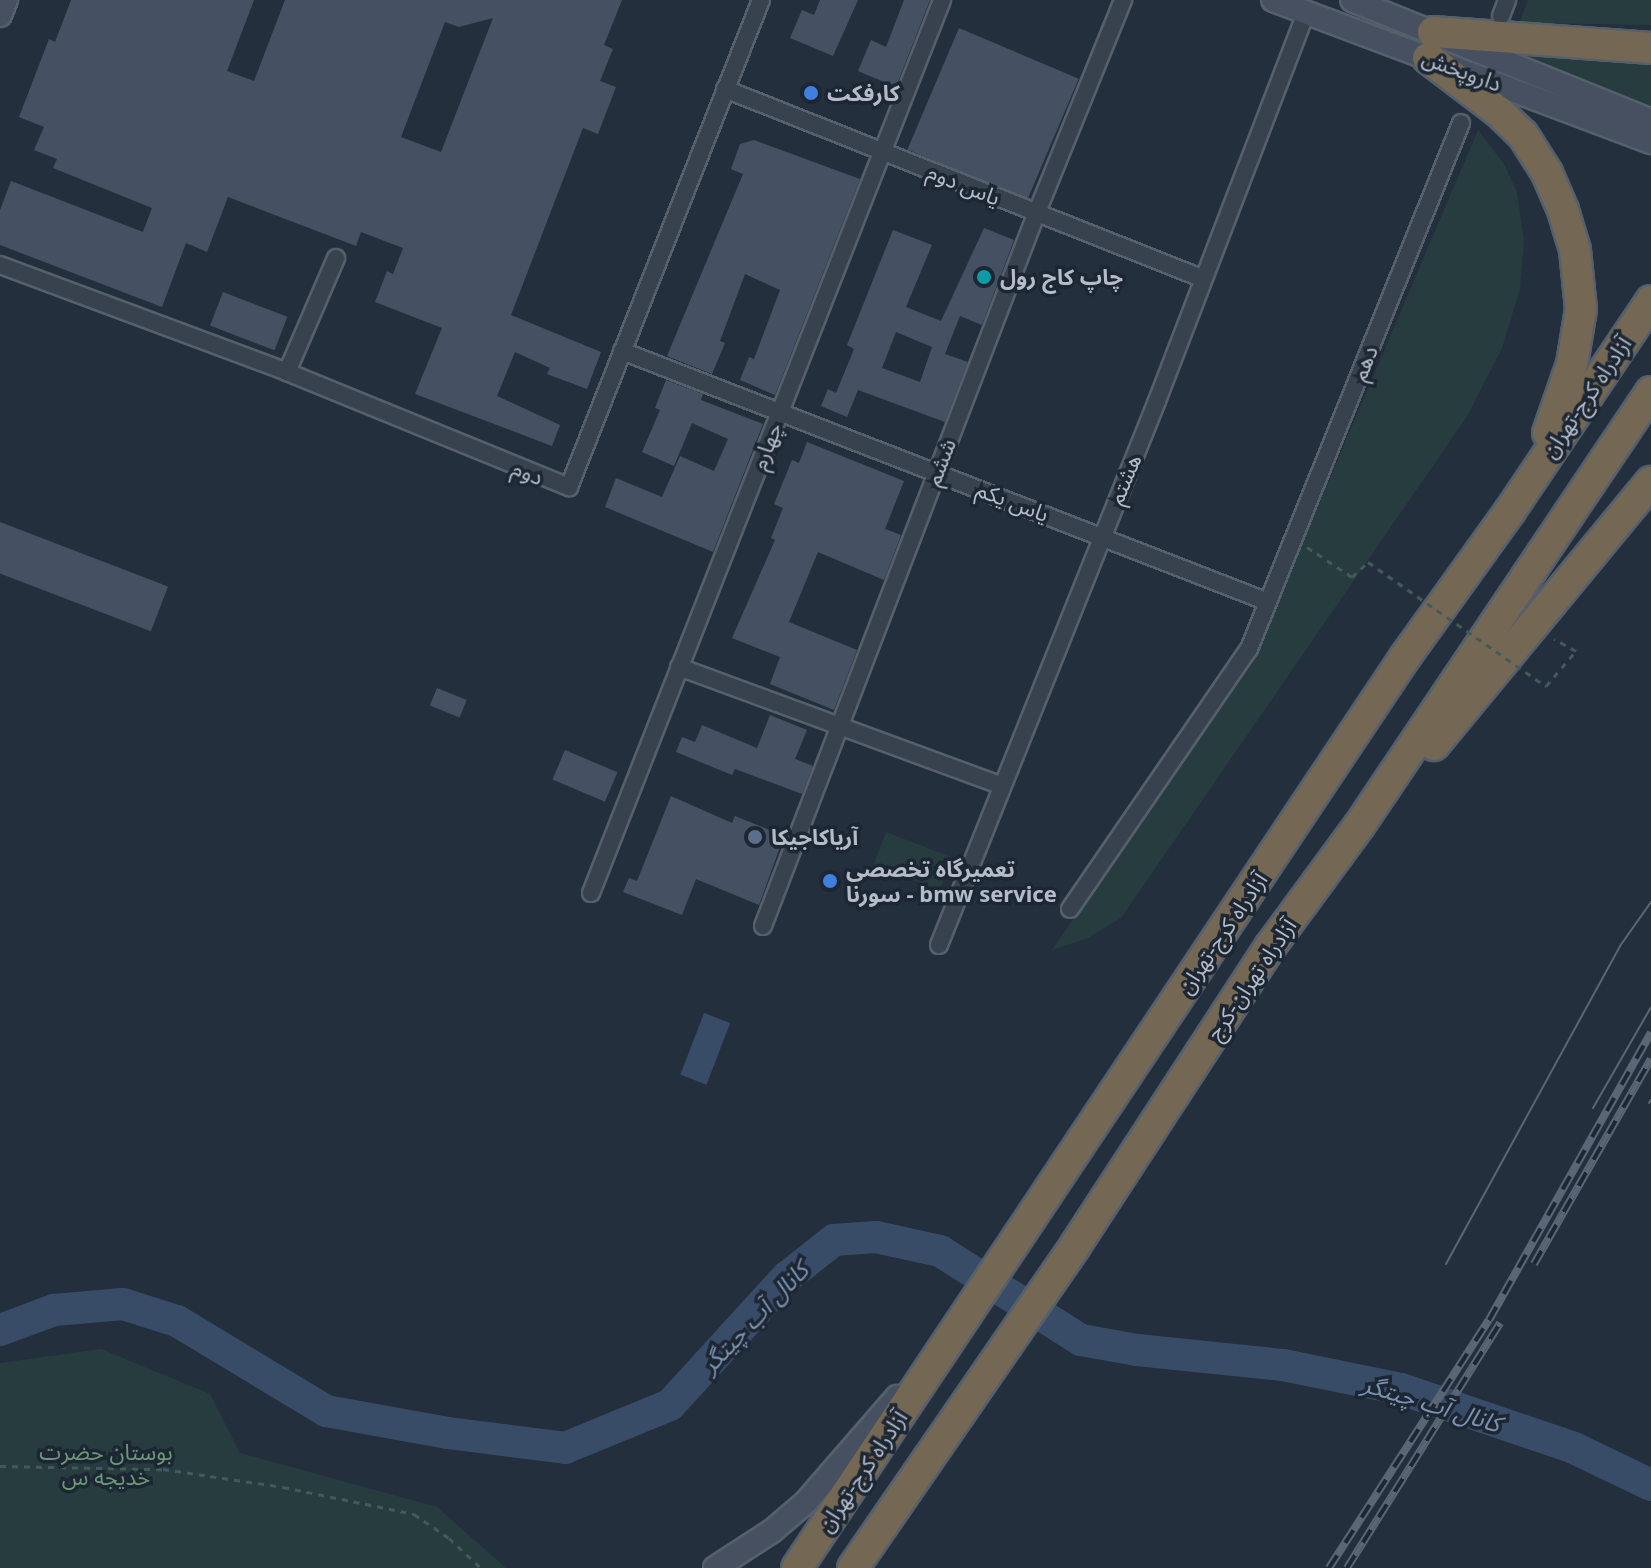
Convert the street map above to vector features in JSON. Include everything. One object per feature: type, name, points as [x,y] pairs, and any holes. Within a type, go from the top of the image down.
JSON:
[{"type":"highway","points":[[1430,45],[1651,48]]},
{"type":"highway","points":[[1430,45],[1523,135],[1547,173],[1575,250],[1581,309],[1572,364],[1555,418],[1510,511]]},
{"type":"highway","name":"آزادراه کرج-تهران","points":[[797,1568],[1405,657],[1510,511],[1651,301]]},
{"type":"highway","name":"آزادراه تهران-کرج","points":[[853,1568],[1075,1246],[1270,947],[1359,826],[1651,392]]},
{"type":"highway","points":[[1359,826],[1476,695],[1651,482]]},
{"type":"street","points":[[0,15],[6,0]]},
{"type":"street","name":"دوم","points":[[0,265],[287,372],[569,487],[761,0]]},
{"type":"street","name":"چهارم","points":[[591,893],[942,0]]},
{"type":"street","name":"ششم","points":[[763,926],[1037,212],[1123,0]]},
{"type":"street","name":"داروپخش","points":[[1273,0],[1306,12],[1430,45],[1651,121]]},
{"type":"street","name":"داروپخش","points":[[1352,0],[1430,45],[1651,142]]},
{"type":"street","points":[[1501,16],[1507,0]]},
{"type":"street","name":"هشتم","points":[[939,945],[1204,279],[1306,12]]},
{"type":"street","name":"یاس دوم","points":[[725,89],[1204,279]]},
{"type":"street","name":"دهم","points":[[1070,909],[1249,649],[1461,123]]},
{"type":"street","points":[[287,372],[336,258]]},
{"type":"street","name":"یاس یکم","points":[[622,351],[1268,602]]},
{"type":"street","points":[[679,667],[1002,786]]},
{"type":"street","points":[[715,1568],[772,1531],[806,1502],[958,1327]]},
{"type":"path","points":[[1294,538],[1352,577],[1368,562],[1546,686],[1576,651]]},
{"type":"path","points":[[0,1466],[163,1469],[283,1487],[414,1514],[449,1538],[481,1568]]},
{"type":"green space","points":[[1528,0],[1651,0],[1651,25],[1519,23]]},
{"type":"green space","points":[[1579,51],[1651,56],[1651,110],[1528,56]]},
{"type":"green space","points":[[1478,130],[1504,164],[1517,192],[1524,240],[1520,289],[1502,348],[1468,415],[1121,918],[1086,939],[1052,950],[1256,652]]},
{"type":"green space","points":[[886,832],[952,857],[940,890],[873,865]]},
{"type":"green space","name":"بوستان حضرت خدیجه س","points":[[101,1349],[210,1394],[240,1453],[437,1507],[506,1568],[0,1568],[0,1363]]},
{"type":"water","points":[[704,1013],[730,1023],[706,1085],[680,1075]]},
{"type":"building","points":[[71,0],[254,0],[227,71],[254,81],[285,0],[622,0],[604,45],[613,49],[600,81],[616,87],[598,134],[583,128],[511,315],[601,352],[587,389],[547,374],[550,368],[515,352],[497,396],[560,425],[552,446],[415,394],[442,328],[375,302],[387,271],[393,274],[403,248],[361,232],[356,246],[228,197],[207,252],[186,243],[162,307],[0,245],[0,210],[11,181],[143,232],[152,208],[53,168],[57,159],[34,150],[44,127],[19,117],[49,39],[55,42]],"holes":[[[493,18],[441,152],[401,137],[445,22],[459,27]]]},
{"type":"building","points":[[820,0],[858,0],[833,56],[790,38],[802,10],[814,15]]},
{"type":"building","points":[[904,0],[930,0],[896,87],[858,71],[871,40],[886,47]]},
{"type":"building","points":[[959,28],[1079,79],[1027,200],[907,150]]},
{"type":"building","points":[[754,140],[860,179],[775,395],[740,380],[749,357],[754,359],[780,290],[745,274],[720,341],[725,343],[712,374],[667,356],[743,174],[731,169],[740,144]]},
{"type":"building","points":[[984,228],[1014,240],[982,325],[960,316],[945,354],[968,362],[945,422],[858,390],[847,417],[821,406],[828,389],[836,393],[854,349],[847,345],[893,230],[932,245],[906,307],[941,321]],"holes":[[[896,332],[932,347],[920,382],[882,368]]]},
{"type":"building","points":[[223,292],[287,317],[275,350],[210,326]]},
{"type":"building","points":[[666,380],[703,394],[701,400],[763,424],[713,552],[605,507],[616,478],[662,497],[680,456],[714,471],[728,439],[692,423],[674,466],[642,452],[660,410],[655,408]]},
{"type":"building","points":[[807,442],[904,481],[885,529],[901,535],[884,580],[818,552],[789,622],[857,650],[834,710],[770,684],[780,657],[732,638],[775,540],[771,538],[783,508],[774,504],[792,460],[799,463]]},
{"type":"building","points":[[0,522],[168,587],[151,631],[0,573]]},
{"type":"building","points":[[437,688],[467,700],[460,718],[430,706]]},
{"type":"building","points":[[770,715],[807,730],[795,759],[813,766],[802,794],[735,769],[732,775],[676,752],[682,737],[695,742],[702,725],[757,748]]},
{"type":"building","points":[[565,750],[617,772],[605,802],[552,779]]},
{"type":"building","points":[[671,796],[732,823],[735,816],[784,836],[759,905],[696,879],[682,915],[623,892],[629,878],[637,881]]},
{"type":"waterway","name":"کانال آب چیتگر","points":[[0,1330],[54,1310],[123,1304],[177,1321],[326,1411],[448,1433],[565,1448],[670,1405],[787,1277],[834,1240],[876,1237],[940,1251],[1081,1340],[1137,1350],[1283,1365],[1401,1389],[1574,1448],[1651,1485]]},
{"type":"tram line","points":[[1446,1264],[1620,946],[1651,902]]},
{"type":"tram line","points":[[1593,1108],[1651,1007]]},
{"type":"railway","points":[[1329,1568],[1489,1320],[1651,1033]]},
{"type":"railway","points":[[1534,1264],[1651,1059]]},
{"type":"railway","points":[[1347,1568],[1500,1323]]},
{"type":"place","name":"کارفکت","points":[[811,93]]},
{"type":"place","name":"چاپ کاج رول","points":[[984,277]]},
{"type":"place","name":"آریاکاجیکا","points":[[755,837]]},
{"type":"place","name":"تعمیرگاه تخصصی سورنا - bmw service","points":[[830,881]]}]
